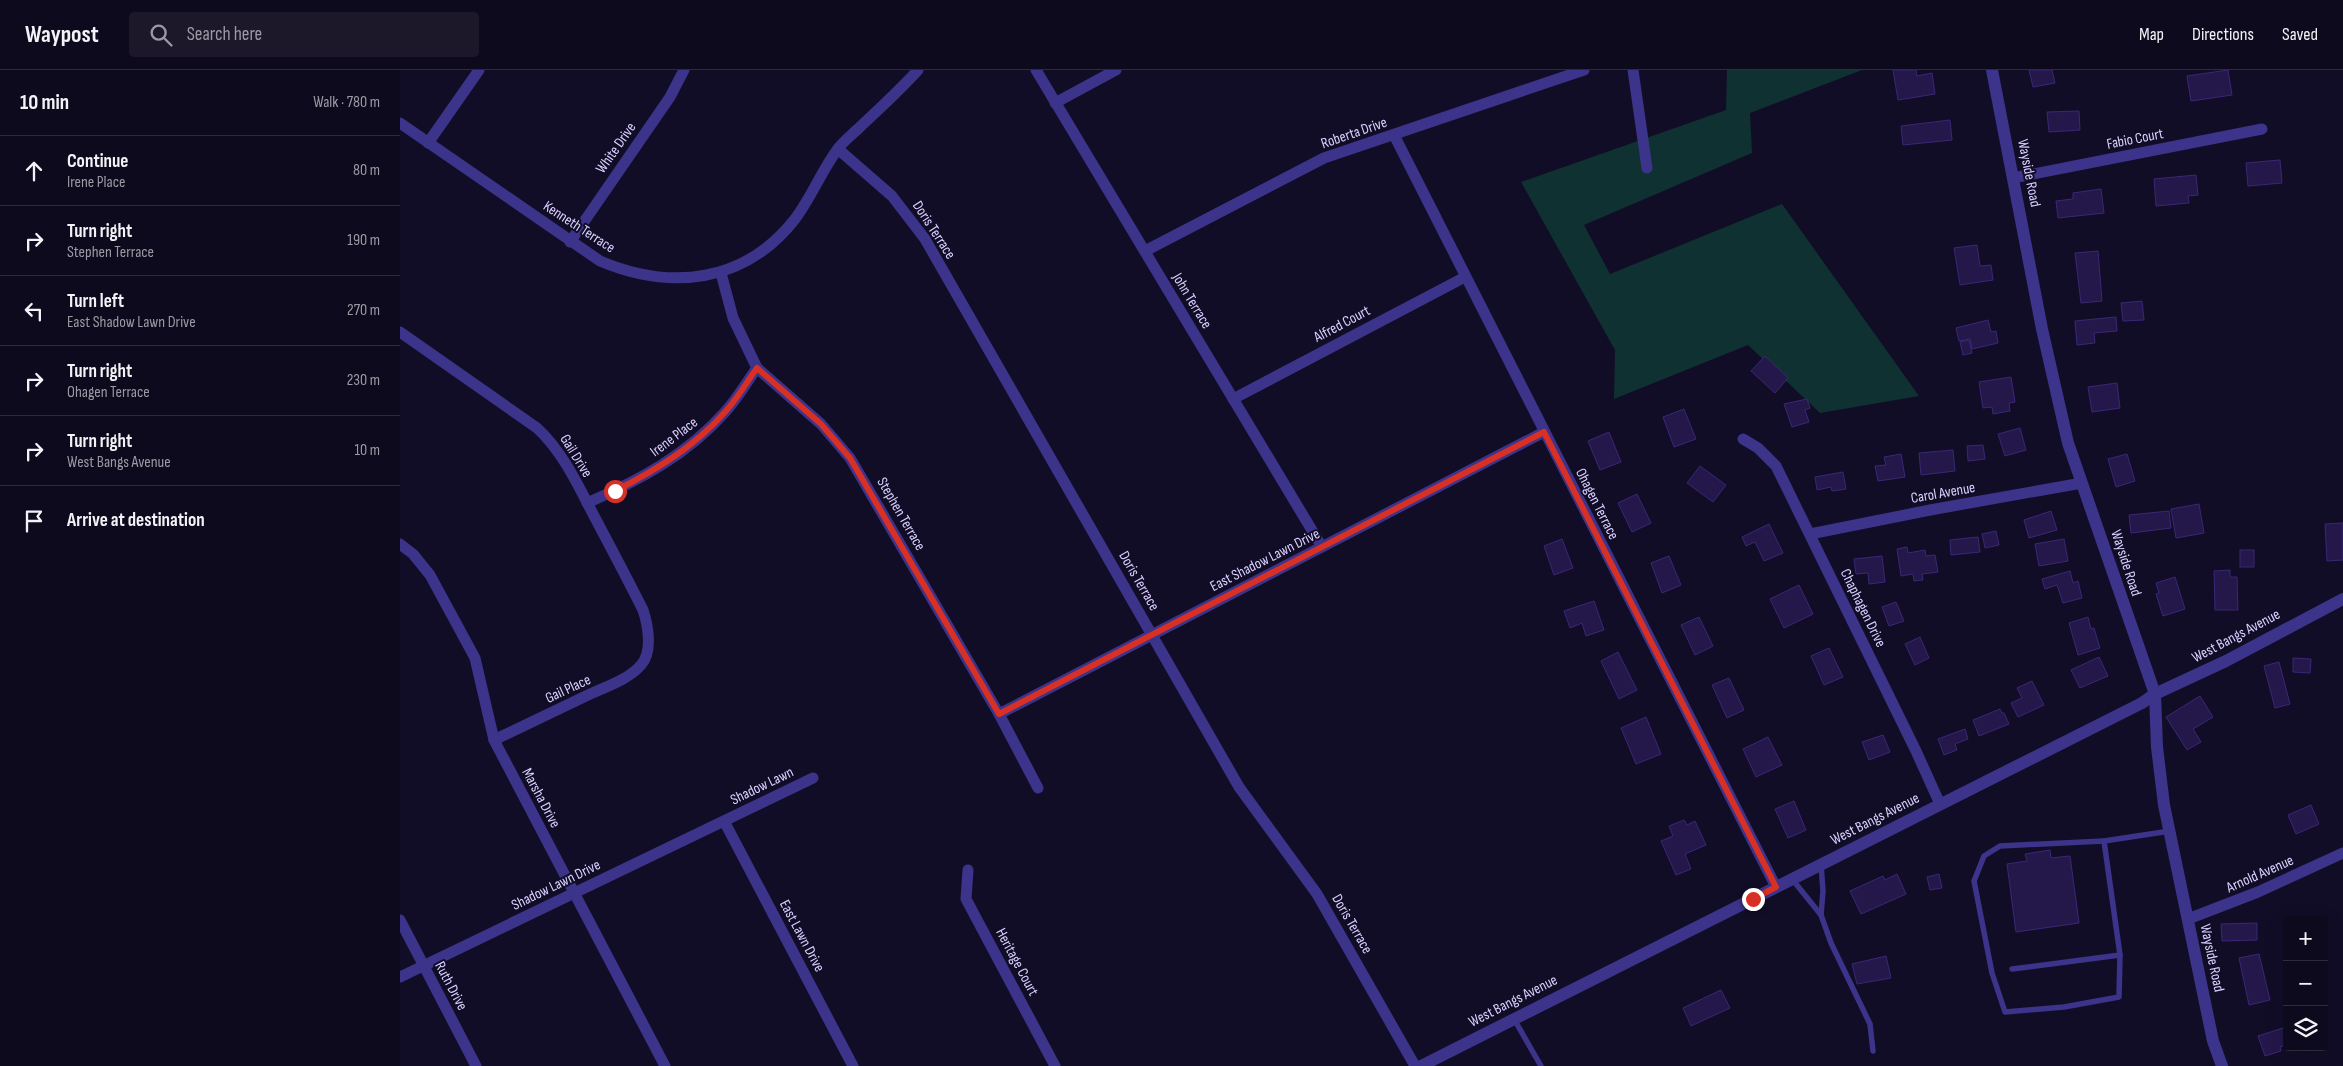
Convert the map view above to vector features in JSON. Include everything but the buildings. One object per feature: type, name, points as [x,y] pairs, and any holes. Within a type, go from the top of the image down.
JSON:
[{"type":"street","points":[[428,143],[479,70]]},
{"type":"street","name":"White Drive","points":[[570,242],[670,97],[684,70]]},
{"type":"street","name":"Kenneth Terrace","points":[[400,123],[570,242],[600,260],[624,271],[645,276],[688,278],[721,273],[748,260],[786,230],[804,206],[838,149],[918,70]]},
{"type":"street","name":"John Terrace","points":[[1036,70],[1322,547]]},
{"type":"street","points":[[1055,103],[1116,70]]},
{"type":"street","name":"Roberta Drive","points":[[1145,251],[1304,167],[1584,70]]},
{"type":"street","points":[[1633,70],[1647,168]]},
{"type":"street","name":"Wayside Road","points":[[1992,70],[2055,395],[2068,443],[2126,616],[2155,694],[2157,747],[2170,831],[2213,1041],[2222,1066]]},
{"type":"street","name":"Fabio Court","points":[[2013,178],[2262,130]]},
{"type":"street","name":"Ohagen Terrace","points":[[1394,135],[1776,887]]},
{"type":"street","name":"Doris Terrace","points":[[838,149],[892,196],[925,239],[1239,787],[1317,894],[1415,1066]]},
{"type":"street","name":"Stephen Terrace","points":[[721,273],[733,318],[757,368],[821,424],[850,458],[999,714],[1038,788]]},
{"type":"street","name":"Alfred Court","points":[[1233,399],[1465,277]]},
{"type":"street","name":"Gail Drive","points":[[400,332],[537,428],[560,453],[643,610],[648,634],[646,655]]},
{"type":"street","name":"Irene Place","points":[[587,503],[642,477],[695,442],[727,411],[757,368]]},
{"type":"street","name":"East Shadow Lawn Drive","points":[[999,714],[1544,432]]},
{"type":"street","name":"Chaphagen Drive","points":[[1743,439],[1758,448],[1776,466],[1916,751],[1940,804]]},
{"type":"street","name":"Carol Avenue","points":[[1810,534],[2082,483]]},
{"type":"street","name":"Marsha Drive","points":[[400,544],[413,554],[430,575],[475,658],[494,740],[665,1066]]},
{"type":"street","name":"West Bangs Avenue","points":[[1421,1066],[2142,703],[2155,694],[2226,661],[2343,599]]},
{"type":"street","name":"Gail Place","points":[[494,740],[615,683],[642,665],[646,655]]},
{"type":"street","name":"Shadow Lawn","points":[[724,821],[813,778]]},
{"type":"street","name":"Shadow Lawn Drive","points":[[400,976],[724,821]]},
{"type":"street","name":"East Lawn Drive","points":[[724,821],[853,1066]]},
{"type":"street","name":"Arnold Avenue","points":[[2188,920],[2258,892],[2343,853]]},
{"type":"street","name":"Heritage Court","points":[[968,870],[966,899],[1055,1066]]},
{"type":"street","name":"Ruth Drive","points":[[400,920],[476,1066]]},
{"type":"lane","points":[[2104,841],[2120,955],[2120,997],[2064,1007],[2005,1012],[1992,973],[1974,881],[1984,856],[2000,846],[2104,841],[2170,831]]},
{"type":"lane","points":[[1821,915],[1823,891],[1822,864]]},
{"type":"lane","points":[[1792,879],[1821,915],[1830,943],[1870,1024],[1874,1051]]},
{"type":"lane","points":[[2012,969],[2120,955]]},
{"type":"lane","points":[[1514,1019],[1542,1066]]},
{"type":"green space","points":[[1727,70],[1862,70],[1750,113],[1752,153],[1584,225],[1610,274],[1782,204],[1919,396],[1820,413],[1748,345],[1614,399],[1615,350],[1521,182],[1726,110]]},
{"type":"route","points":[[615,491],[670,460],[695,442],[727,411],[757,368],[821,424],[850,458],[999,714],[1544,432],[1776,887],[1753,899]]}]
